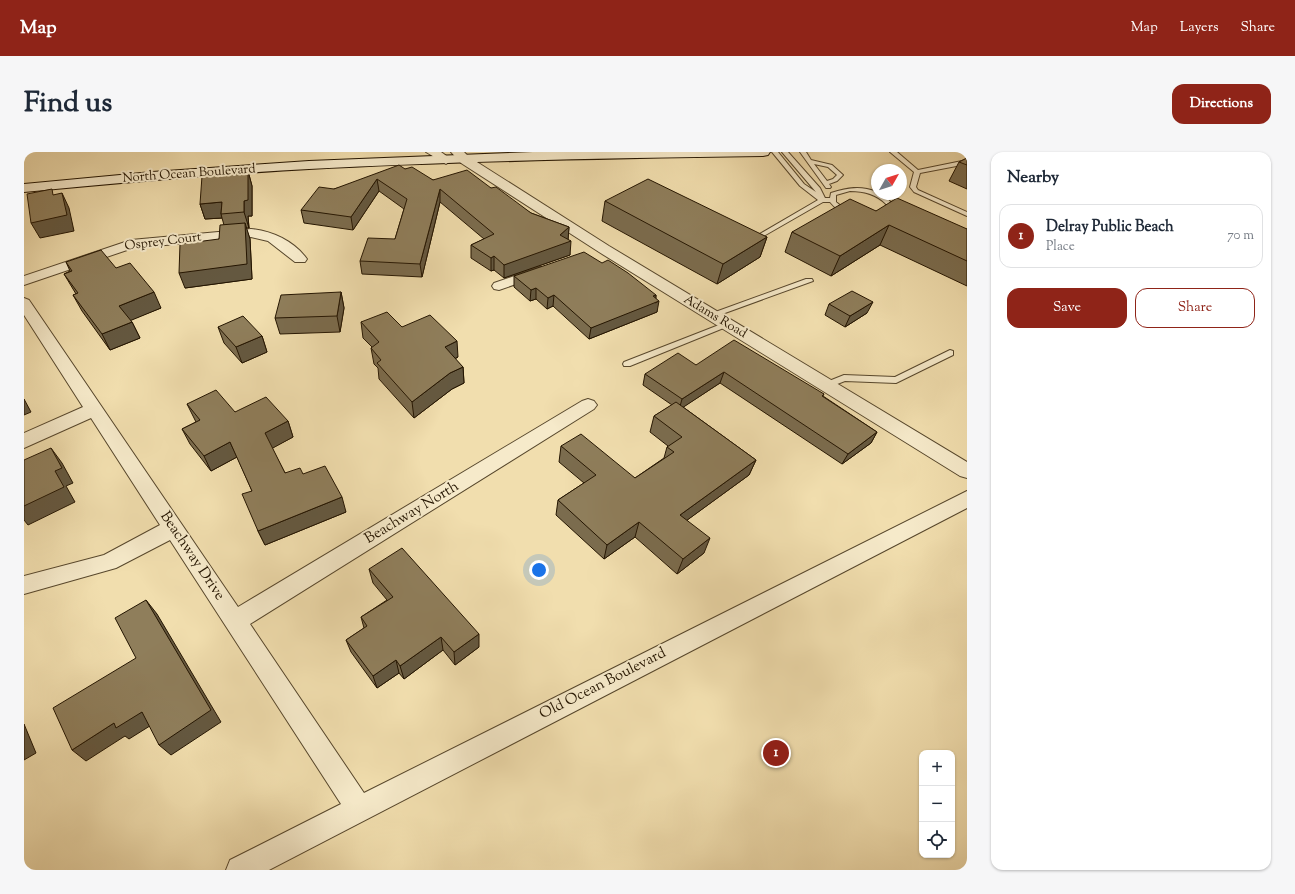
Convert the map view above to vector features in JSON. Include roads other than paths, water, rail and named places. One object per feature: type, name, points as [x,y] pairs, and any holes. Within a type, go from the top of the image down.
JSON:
[{"type":"main road","name":"North Ocean Boulevard","points":[[24,188],[152,176],[456,157],[763,152]]},
{"type":"street","name":"Adams Road","points":[[432,152],[456,157],[967,471]]},
{"type":"street","name":"Osprey Court","points":[[24,281],[131,244],[251,233],[273,237],[300,259]]},
{"type":"street","points":[[589,254],[604,249]]},
{"type":"street","points":[[499,286],[551,267]]},
{"type":"street","name":"Beachway Drive","points":[[24,303],[359,808]]},
{"type":"street","name":"Beachway North","points":[[235,621],[588,405]]},
{"type":"street","points":[[24,441],[94,409]]},
{"type":"street","name":"Old Ocean Boulevard","points":[[240,870],[967,499]]},
{"type":"street","points":[[24,585],[109,562],[173,528]]},
{"type":"lane","points":[[775,152],[802,185],[822,200]]},
{"type":"lane","points":[[785,152],[818,189],[822,200]]},
{"type":"lane","points":[[803,152],[825,183],[836,206],[848,213],[873,217],[886,214],[889,211],[889,204],[886,200]]},
{"type":"lane","points":[[893,152],[917,172]]},
{"type":"lane","points":[[809,161],[831,166],[837,169],[840,175],[825,183]]},
{"type":"lane","points":[[917,172],[967,162]]},
{"type":"lane","points":[[917,172],[913,186],[916,191],[967,214]]},
{"type":"lane","points":[[760,236],[822,200],[833,197],[843,190],[858,189],[871,192]]},
{"type":"lane","points":[[886,200],[893,202]]},
{"type":"lane","points":[[711,315],[809,281]]},
{"type":"lane","points":[[627,364],[727,324]]},
{"type":"lane","points":[[827,385],[844,378],[896,380],[950,353]]},
{"type":"place","name":"Delray Public Beach","points":[[776,753]]}]
